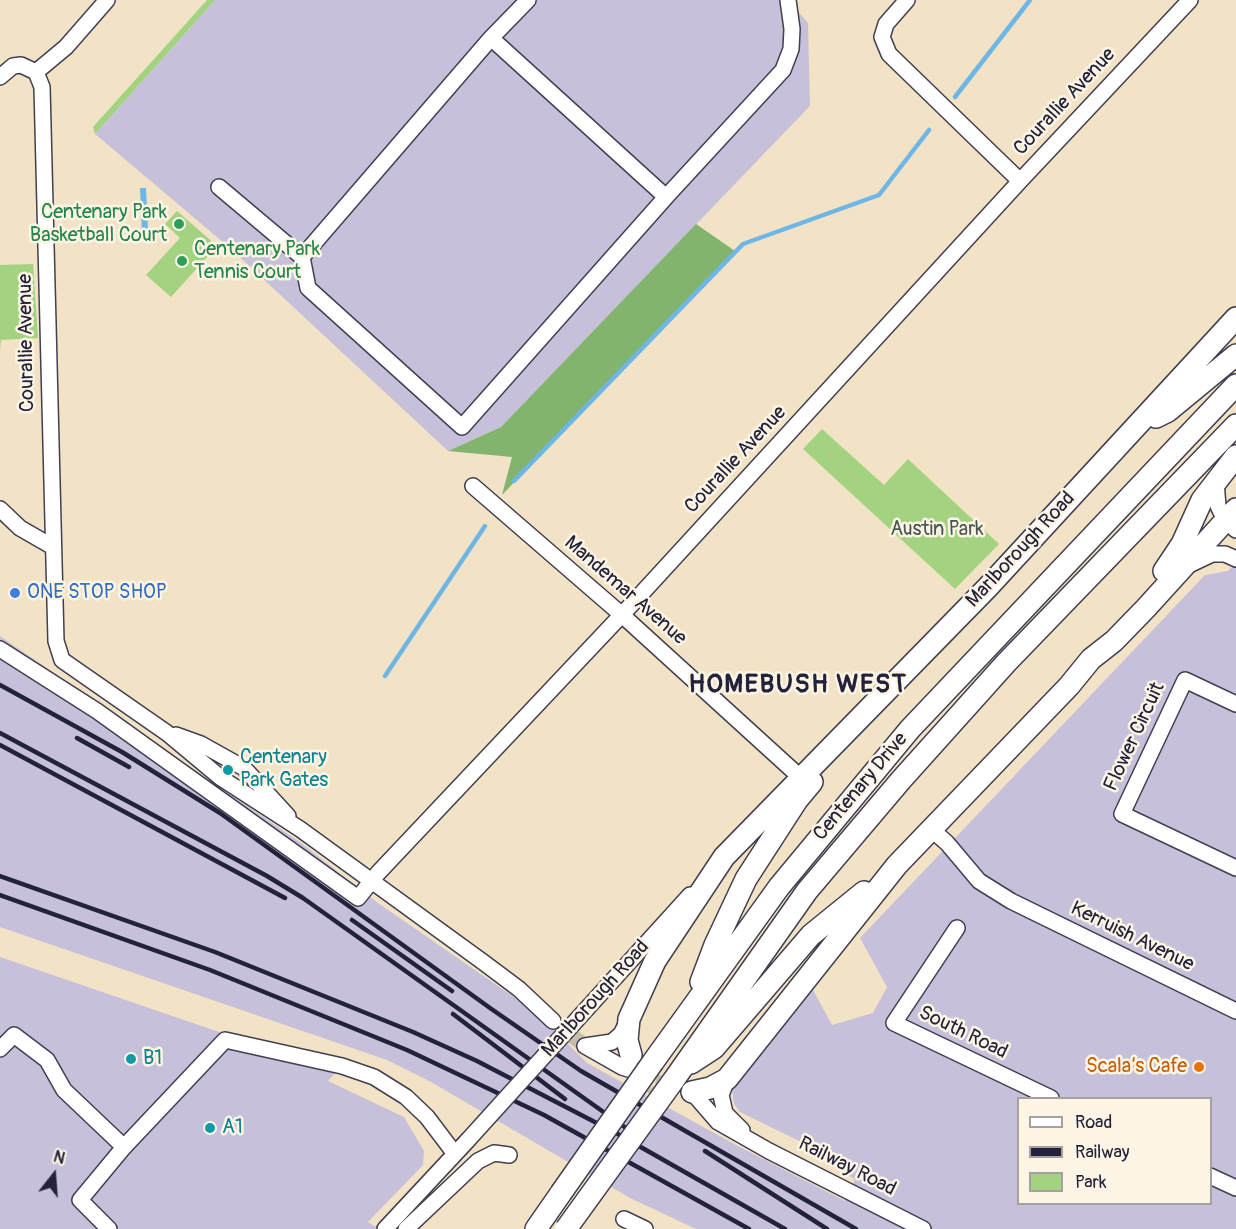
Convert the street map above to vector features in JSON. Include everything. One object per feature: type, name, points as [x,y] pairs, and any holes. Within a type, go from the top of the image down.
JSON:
[{"type":"highway","name":"Marlborough Road","points":[[629,1019],[655,961],[724,857],[800,777],[893,685],[1236,318]]},
{"type":"highway","points":[[1137,426],[1168,411],[1236,355]]},
{"type":"highway","name":"Centenary Drive","points":[[536,1229],[693,1005],[818,837],[910,729],[1236,385]]},
{"type":"highway","name":"Centenary Drive","points":[[566,1229],[807,891],[901,780],[1006,663],[1236,425]]},
{"type":"highway","points":[[692,1092],[710,1088],[727,1079],[897,865],[1069,686],[1109,633],[1172,562],[1202,500],[1236,456]]},
{"type":"highway","points":[[1091,659],[1114,641],[1182,568],[1232,520]]},
{"type":"highway","points":[[693,1005],[715,945],[746,879],[797,800],[893,685]]},
{"type":"highway","points":[[677,1075],[714,1048],[811,935],[897,865]]},
{"type":"highway","points":[[629,1019],[627,1040],[631,1055]]},
{"type":"street","points":[[0,77],[13,66],[21,65],[36,72],[66,47],[107,0]]},
{"type":"street","points":[[302,257],[491,38],[528,0]]},
{"type":"street","points":[[219,187],[302,257],[308,288],[462,428],[666,197],[783,70],[791,49],[792,29],[788,0]]},
{"type":"street","points":[[907,0],[886,24],[882,37],[889,54],[1020,181]]},
{"type":"street","name":"Courallie Avenue","points":[[36,72],[42,87],[56,641],[62,660],[168,733],[232,785],[300,829],[371,882],[622,615],[1020,181],[1190,0]]},
{"type":"street","points":[[491,38],[666,197]]},
{"type":"street","points":[[1216,482],[1215,496],[1232,520]]},
{"type":"street","name":"Mandemar Avenue","points":[[473,486],[622,615],[800,777]]},
{"type":"street","points":[[0,509],[20,528],[53,547]]},
{"type":"street","points":[[1182,568],[1212,554],[1225,554],[1236,558]]},
{"type":"street","points":[[0,648],[97,711],[358,898],[371,882],[519,989],[553,1021]]},
{"type":"street","name":"Flower Circuit","points":[[1236,704],[1185,680],[1122,814],[1236,868]]},
{"type":"street","name":"Courallie Avenue","points":[[168,733],[201,744],[244,768],[300,829]]},
{"type":"street","points":[[232,785],[244,768]]},
{"type":"street","name":"Kerruish Avenue","points":[[931,829],[947,843],[979,881],[1011,901],[1236,1011]]},
{"type":"street","name":"Marlborough Road","points":[[385,1229],[724,857]]},
{"type":"street","name":"South Road","points":[[957,928],[894,1023],[1049,1097]]},
{"type":"street","points":[[629,1019],[621,1034],[612,1042],[585,1046],[621,1067],[644,1074]]},
{"type":"street","points":[[0,1049],[14,1035],[47,1060],[64,1090],[124,1147]]},
{"type":"street","points":[[109,1229],[80,1200],[124,1147],[225,1040],[342,1066],[374,1077],[406,1097],[427,1117],[455,1154]]},
{"type":"street","name":"Railway Road","points":[[727,1079],[722,1095],[725,1113],[752,1140]]},
{"type":"street","name":"Railway Road","points":[[692,1092],[718,1122],[923,1229]]},
{"type":"street","points":[[406,1229],[478,1161],[494,1153],[509,1155]]},
{"type":"street","points":[[1212,1176],[1234,1182]]},
{"type":"street","points":[[624,1219],[645,1229]]},
{"type":"shaded area","points":[[215,0],[788,0],[808,23],[810,106],[501,427],[448,451],[230,248],[95,134]]},
{"type":"shaded area","points":[[1236,563],[1236,1229],[696,1229],[630,1198],[431,1082],[387,1060],[0,927],[0,636],[301,843],[378,903],[537,1013],[587,1063],[736,1145],[845,1201],[855,1179],[838,1170],[842,1162],[740,1112],[734,1104],[732,1090],[735,1080],[812,988],[832,1025],[873,1013],[887,987],[860,938],[1205,575],[1228,571]]},
{"type":"shaded area","points":[[0,957],[336,1072],[328,1081],[404,1117],[424,1151],[423,1165],[368,1222],[379,1229],[0,1229]]},
{"type":"green space","points":[[207,0],[215,0],[95,134],[93,127]]},
{"type":"green space","name":"Centenary Park Tennis Court","points":[[177,211],[217,246],[171,297],[146,275],[180,238],[165,224]]},
{"type":"green space","points":[[696,224],[735,251],[502,495],[512,457],[448,451],[501,427]]},
{"type":"green space","points":[[33,264],[38,338],[1,340],[0,350],[0,265]]},
{"type":"green space","name":"Austin Park","points":[[822,429],[884,485],[908,459],[999,544],[955,589],[803,449]]},
{"type":"water","points":[[140,188],[146,188],[148,230],[153,234],[147,241],[142,234]]},
{"type":"waterway","points":[[955,97],[1030,0]]},
{"type":"waterway","points":[[514,481],[743,244],[879,195],[929,130]]},
{"type":"waterway","points":[[385,676],[485,526]]},
{"type":"tunnel","points":[[553,1021],[585,1046]]},
{"type":"tunnel","points":[[635,1061],[655,1085],[692,1092]]},
{"type":"railway","points":[[0,685],[122,752],[220,813],[581,1071],[856,1229]]},
{"type":"railway","points":[[0,733],[267,876],[303,898],[640,1138]]},
{"type":"railway","points":[[77,738],[129,767]]},
{"type":"railway","points":[[0,745],[285,898]]},
{"type":"railway","points":[[0,876],[215,952],[413,1032],[477,1061],[616,1133],[785,1229]]},
{"type":"railway","points":[[0,895],[210,970],[407,1050],[544,1115],[749,1229]]},
{"type":"railway","points":[[352,920],[452,991]]},
{"type":"railway","points":[[453,1014],[565,1099]]},
{"type":"railway","points":[[705,1151],[827,1229]]},
{"type":"place","name":"Centenary Park Basketball Court","points":[[179,224]]},
{"type":"place","name":"Centenary Park Tennis Court","points":[[182,261]]},
{"type":"place","name":"ONE STOP SHOP","points":[[15,593]]},
{"type":"place","name":"Centenary Park Gates","points":[[228,770]]},
{"type":"place","name":"B1","points":[[131,1059]]},
{"type":"place","name":"Scala’s Cafe","points":[[1199,1067]]},
{"type":"place","name":"A1","points":[[210,1128]]},
{"type":"district","name":"HOMEBUSH WEST","points":[[798,685]]}]
